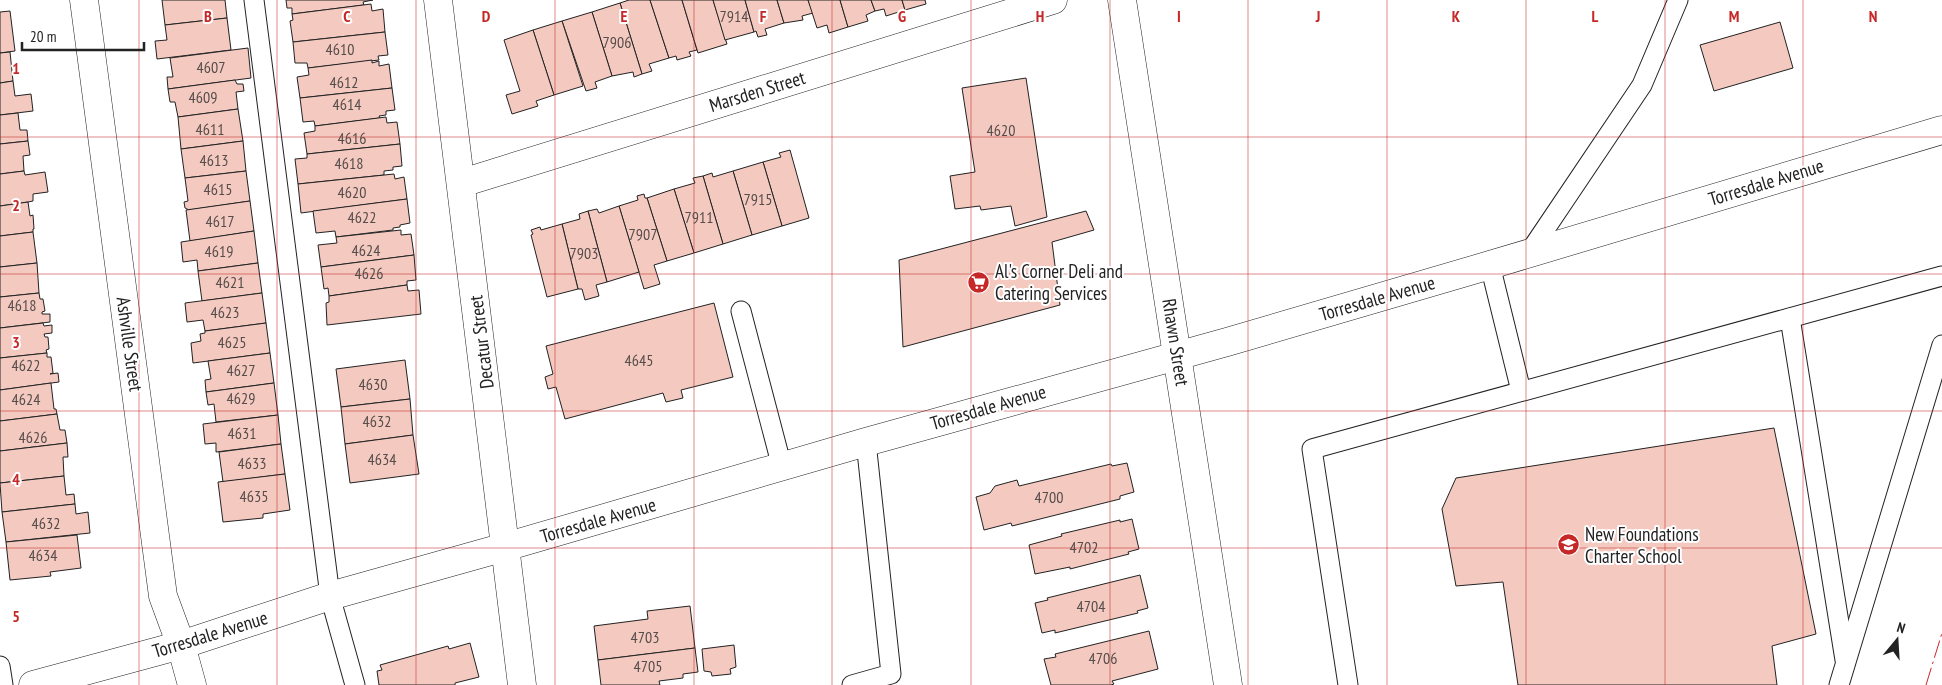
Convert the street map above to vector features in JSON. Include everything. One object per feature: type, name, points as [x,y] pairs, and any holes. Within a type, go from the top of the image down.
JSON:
[{"type":"street","name":"Ashville Street","points":[[84,0],[163,596],[181,645],[192,685]]},
{"type":"street","name":"Decatur Street","points":[[440,0],[522,685]]},
{"type":"street","name":"Marsden Street","points":[[462,183],[1053,0]]},
{"type":"street","name":"Rhawn Street","points":[[1122,0],[1228,685]]},
{"type":"street","name":"Torresdale Avenue","points":[[33,685],[181,645],[330,596],[1490,265],[1942,130]]},
{"type":"lane","points":[[254,0],[330,596],[355,685]]},
{"type":"lane","points":[[1529,253],[1642,85],[1678,0]]},
{"type":"lane","points":[[1490,265],[1521,391]]},
{"type":"lane","points":[[1348,685],[1312,449],[1942,276]]},
{"type":"lane","points":[[741,311],[782,467]]},
{"type":"lane","points":[[1790,318],[1846,664]]},
{"type":"lane","points":[[1839,685],[1942,345]]},
{"type":"lane","points":[[852,685],[891,674],[866,442]]},
{"type":"lane","points":[[0,666],[3,685]]},
{"type":"building","points":[[162,0],[225,0],[227,18],[165,25]]},
{"type":"building","points":[[286,0],[373,0],[363,2],[364,5],[292,14],[292,8],[287,8]]},
{"type":"building","points":[[629,0],[650,0],[669,58],[649,64],[652,71],[642,74],[620,3]]},
{"type":"building","points":[[650,0],[682,0],[697,50],[689,52],[691,56],[677,60],[676,56],[669,58]]},
{"type":"building","points":[[682,0],[713,0],[727,44],[698,53]]},
{"type":"building","points":[[713,0],[745,0],[754,32],[725,40]]},
{"type":"building","points":[[745,0],[777,0],[784,23],[765,29],[767,35],[758,37],[756,31],[754,32]]},
{"type":"building","points":[[777,0],[808,0],[813,13],[802,16],[803,20],[784,23]]},
{"type":"building","points":[[808,0],[840,0],[848,27],[829,33],[827,25],[817,28]]},
{"type":"building","points":[[840,0],[871,0],[875,11],[866,15],[868,21],[848,27]]},
{"type":"building","points":[[871,0],[902,0],[905,10],[886,16],[884,9],[875,11]]},
{"type":"building","points":[[902,0],[925,0],[926,4],[905,10]]},
{"type":"building","points":[[620,3],[642,74],[634,77],[633,72],[612,76],[592,12]]},
{"type":"building","points":[[371,4],[372,11],[383,9],[385,32],[293,42],[290,21],[293,20],[292,14]]},
{"type":"building","points":[[10,11],[15,51],[0,53],[0,12]]},
{"type":"building","points":[[592,12],[612,76],[595,82],[597,88],[586,91],[562,21]]},
{"type":"building","points":[[227,18],[231,50],[157,59],[155,41],[167,40],[165,25]]},
{"type":"building","points":[[562,21],[583,86],[554,95],[533,30]]},
{"type":"building","points":[[1780,22],[1793,68],[1714,91],[1700,45]]},
{"type":"building","points":[[533,30],[554,95],[536,101],[538,106],[512,114],[506,95],[520,91],[504,40]]},
{"type":"building","points":[[385,32],[388,55],[378,56],[379,60],[308,68],[307,63],[295,63],[293,42]]},
{"type":"building","points":[[248,48],[251,78],[168,89],[167,77],[173,77],[170,58]]},
{"type":"building","points":[[10,52],[13,81],[0,83],[0,53]]},
{"type":"building","points":[[372,60],[372,63],[379,61],[379,66],[389,64],[392,88],[300,98],[297,77],[309,75],[308,68]]},
{"type":"building","points":[[1026,78],[1047,217],[1015,226],[1011,206],[981,210],[980,206],[955,209],[950,176],[975,172],[962,88]]},
{"type":"building","points":[[235,80],[237,84],[243,84],[244,91],[236,92],[238,109],[178,117],[175,102],[170,102],[168,89]]},
{"type":"building","points":[[13,81],[15,96],[31,94],[33,111],[0,115],[0,83]]},
{"type":"building","points":[[392,88],[395,110],[386,111],[386,115],[379,116],[380,118],[315,126],[314,121],[303,122],[300,98]]},
{"type":"building","points":[[238,109],[243,141],[181,149],[178,117]]},
{"type":"building","points":[[18,113],[20,130],[27,130],[28,141],[0,144],[0,115]]},
{"type":"building","points":[[386,117],[387,123],[397,122],[400,144],[307,154],[304,133],[315,131],[315,126]]},
{"type":"building","points":[[28,141],[30,155],[23,156],[24,171],[0,174],[0,144]]},
{"type":"building","points":[[243,141],[246,171],[185,178],[181,149]]},
{"type":"building","points":[[400,144],[402,166],[384,171],[384,175],[298,184],[295,159],[307,158],[307,154]]},
{"type":"building","points":[[790,150],[809,218],[782,226],[763,162],[781,157],[779,153]]},
{"type":"building","points":[[763,162],[782,226],[752,235],[733,171]]},
{"type":"building","points":[[24,171],[25,175],[45,172],[48,192],[33,194],[33,201],[0,206],[0,174]]},
{"type":"building","points":[[246,171],[250,201],[189,210],[185,208],[184,202],[188,201],[185,178]]},
{"type":"building","points":[[733,171],[752,235],[723,244],[703,176],[712,173],[713,177]]},
{"type":"building","points":[[394,174],[395,179],[404,177],[407,199],[301,213],[298,184]]},
{"type":"building","points":[[703,176],[723,244],[694,253],[674,189],[695,183],[693,178]]},
{"type":"building","points":[[674,189],[694,253],[667,261],[647,198]]},
{"type":"building","points":[[644,194],[645,198],[647,198],[667,261],[654,265],[660,284],[644,289],[619,206],[638,200],[637,196]]},
{"type":"building","points":[[407,199],[410,223],[400,225],[400,227],[393,228],[393,230],[336,237],[335,231],[316,233],[313,211]]},
{"type":"building","points":[[250,201],[254,231],[190,241],[186,210]]},
{"type":"building","points":[[28,202],[30,216],[33,215],[33,232],[0,236],[0,206]]},
{"type":"building","points":[[619,206],[639,272],[607,282],[588,211],[597,209],[599,213]]},
{"type":"building","points":[[588,211],[607,282],[596,285],[599,296],[585,300],[582,289],[578,289],[562,224],[580,219],[579,214]]},
{"type":"building","name":"Al's Corner Deli and Catering Services","points":[[1086,211],[1094,230],[1052,242],[1060,305],[903,347],[899,260]]},
{"type":"building","points":[[562,224],[578,289],[547,297],[531,230],[540,227],[541,230]]},
{"type":"building","points":[[401,230],[401,235],[411,234],[414,255],[321,267],[318,245],[337,243],[336,237]]},
{"type":"building","points":[[254,231],[258,263],[198,271],[197,260],[183,262],[181,242]]},
{"type":"building","points":[[33,232],[37,263],[0,267],[0,236]]},
{"type":"building","points":[[414,255],[416,280],[407,281],[407,285],[329,296],[328,288],[324,289],[321,267]]},
{"type":"building","points":[[37,263],[39,293],[0,297],[0,267]]},
{"type":"building","points":[[258,263],[262,293],[202,301],[198,271]]},
{"type":"building","points":[[407,285],[408,291],[419,290],[421,314],[327,325],[326,303],[329,302],[329,296]]},
{"type":"building","points":[[39,293],[40,299],[43,299],[45,311],[42,314],[50,314],[50,322],[0,328],[0,297]]},
{"type":"building","points":[[262,293],[266,323],[205,331],[203,320],[187,322],[185,303]]},
{"type":"building","points":[[714,303],[733,377],[681,390],[683,398],[666,402],[663,393],[565,419],[556,387],[548,389],[545,377],[553,374],[546,346]]},
{"type":"building","points":[[43,323],[44,326],[52,325],[52,333],[44,334],[45,337],[48,337],[49,349],[46,350],[47,353],[0,358],[0,328]]},
{"type":"building","points":[[266,323],[270,353],[193,363],[191,343],[201,341],[200,334],[205,333],[205,331]]},
{"type":"building","points":[[47,353],[47,357],[51,357],[53,373],[50,374],[58,373],[59,382],[0,390],[0,358]]},
{"type":"building","points":[[270,353],[274,383],[206,392],[205,380],[211,379],[208,361]]},
{"type":"building","points":[[405,360],[410,399],[341,407],[336,369]]},
{"type":"building","points":[[51,383],[54,409],[56,409],[57,414],[0,421],[0,390]]},
{"type":"building","points":[[274,383],[278,415],[216,422],[214,404],[208,405],[206,392]]},
{"type":"building","points":[[410,399],[413,435],[345,444],[341,407]]},
{"type":"building","points":[[57,414],[60,430],[65,430],[67,443],[0,451],[0,421]]},
{"type":"building","points":[[278,415],[281,444],[216,452],[216,443],[205,444],[203,424]]},
{"type":"building","name":"New Foundations Charter School","points":[[1774,428],[1816,634],[1772,646],[1777,685],[1518,685],[1503,582],[1456,586],[1442,509],[1456,478]]},
{"type":"building","points":[[413,435],[419,474],[350,483],[345,444]]},
{"type":"building","points":[[67,443],[68,457],[63,457],[64,476],[0,483],[0,451]]},
{"type":"building","points":[[281,444],[285,474],[223,482],[219,452]]},
{"type":"building","points":[[1127,463],[1134,492],[1120,496],[1120,499],[1012,526],[1011,523],[984,530],[976,497],[990,493],[995,486],[1017,480],[1019,486],[1111,464],[1112,466]]},
{"type":"building","points":[[285,474],[290,510],[263,514],[263,518],[223,522],[218,482]]},
{"type":"building","points":[[64,476],[66,495],[74,494],[75,504],[2,512],[0,483]]},
{"type":"building","points":[[75,504],[76,514],[88,512],[90,533],[6,542],[2,512]]},
{"type":"building","points":[[1132,519],[1139,549],[1128,552],[1129,554],[1070,569],[1070,567],[1035,574],[1029,545],[1062,536],[1061,534],[1120,520],[1120,522]]},
{"type":"building","points":[[77,535],[81,568],[50,572],[51,576],[10,580],[6,542]]},
{"type":"building","points":[[1140,575],[1148,608],[1137,611],[1138,613],[1055,633],[1055,630],[1042,633],[1035,603],[1048,600],[1047,598]]},
{"type":"building","points":[[690,606],[695,648],[598,660],[594,626],[648,619],[647,611]]},
{"type":"building","points":[[1149,631],[1158,669],[1112,681],[1114,684],[1111,685],[1051,685],[1044,659],[1056,657],[1055,654]]},
{"type":"building","points":[[470,643],[479,677],[455,683],[455,685],[379,685],[377,671],[382,670],[380,665],[448,646],[449,649]]},
{"type":"building","points":[[734,645],[736,667],[730,669],[731,674],[712,676],[711,672],[704,671],[702,649]]},
{"type":"building","points":[[695,648],[698,672],[683,674],[683,678],[659,681],[660,685],[601,685],[598,660]]},
{"type":"power","points":[[1926,685],[1942,633]]},
{"type":"place","name":"Al's Corner Deli and Catering Services","points":[[979,282]]},
{"type":"place","name":"New Foundations Charter School","points":[[1569,545]]}]
